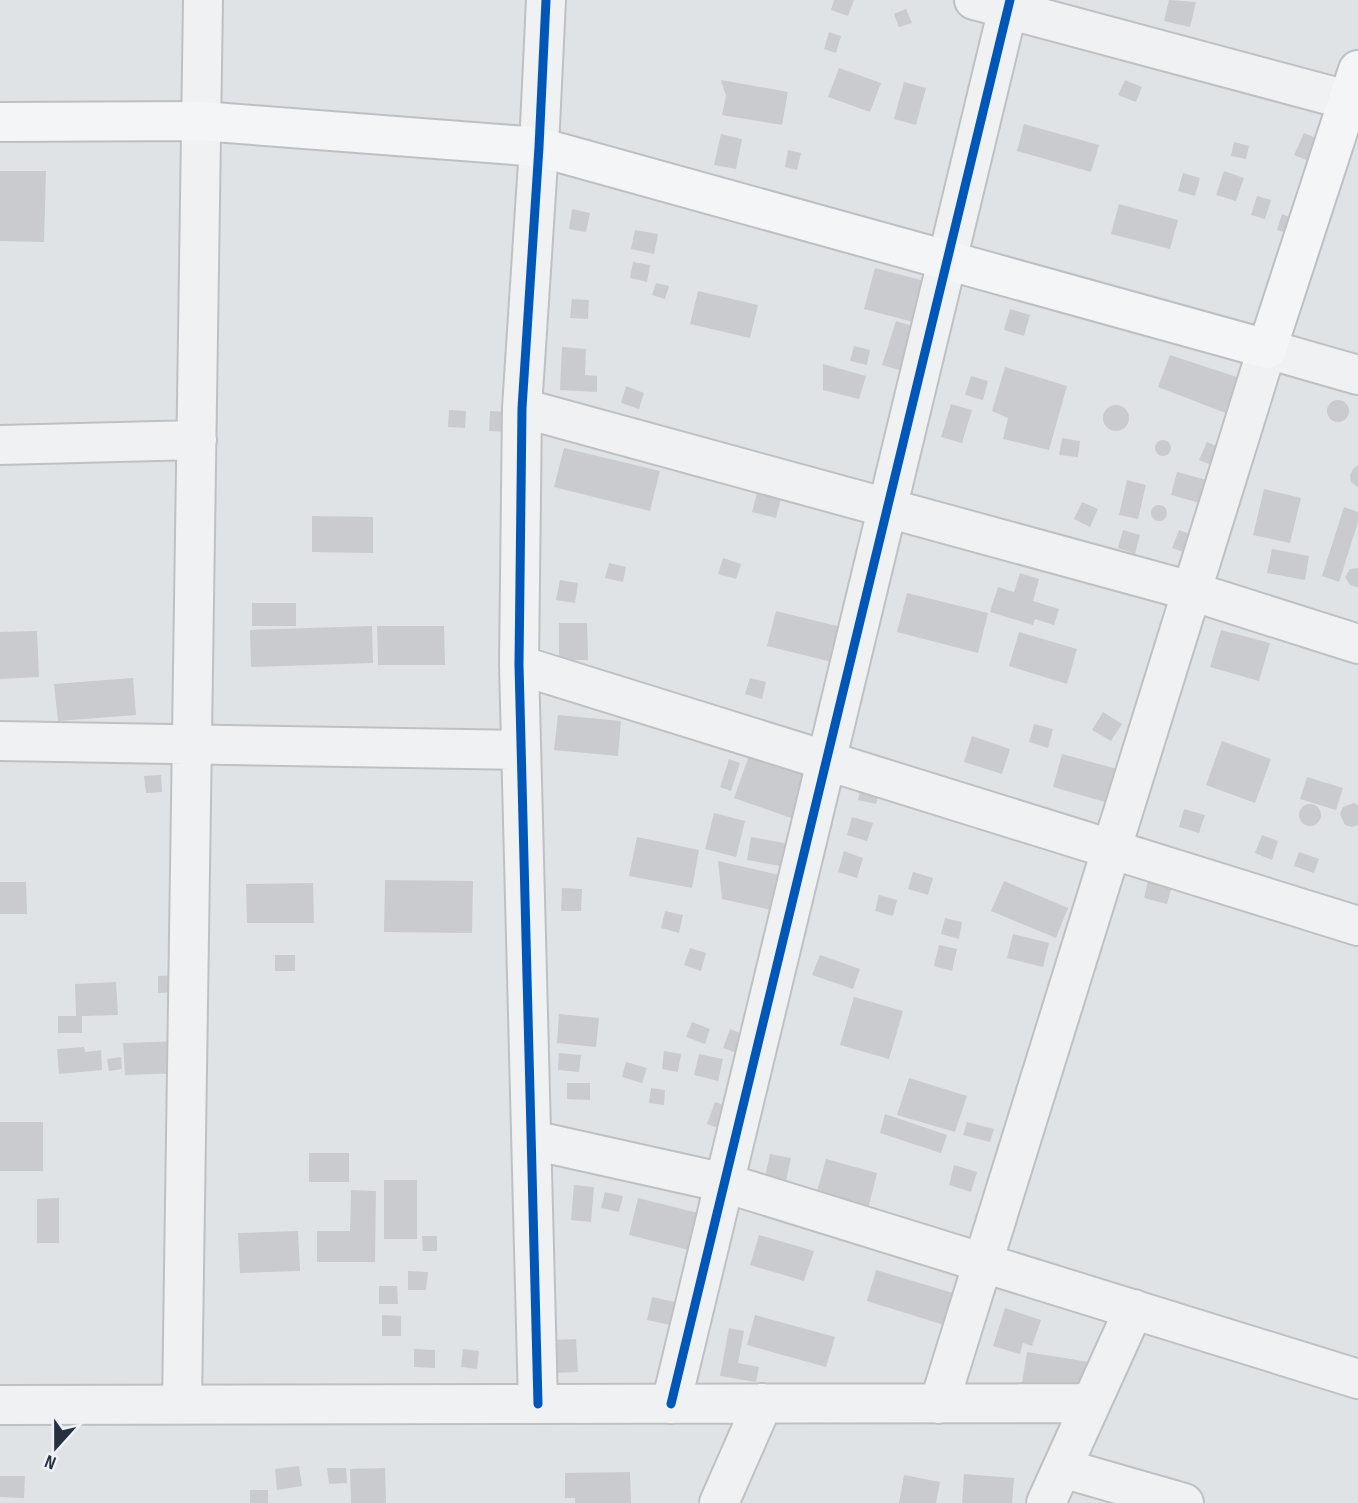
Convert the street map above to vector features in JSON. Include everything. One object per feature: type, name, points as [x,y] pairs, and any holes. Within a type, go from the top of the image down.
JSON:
[{"type":"main road","points":[[0,122],[201,121],[539,147],[1267,349],[1355,91]]},
{"type":"street","points":[[183,1404],[203,0]]},
{"type":"street","points":[[538,1404],[519,665],[522,408],[546,0]]},
{"type":"street","points":[[671,1404],[947,260],[997,3],[1355,91]]},
{"type":"street","points":[[939,1404],[1267,349],[1358,375]]},
{"type":"street","points":[[522,408],[1191,591],[1358,644]]},
{"type":"street","points":[[0,445],[197,440]]},
{"type":"street","points":[[519,665],[1358,926]]},
{"type":"street","points":[[0,741],[521,750]]},
{"type":"street","points":[[532,1140],[724,1183],[1358,1379]]},
{"type":"street","points":[[1046,1503],[1134,1309]]},
{"type":"street","points":[[719,1503],[763,1403]]},
{"type":"street","points":[[0,1405],[1091,1403]]},
{"type":"street","points":[[1062,1468],[1184,1503]]},
{"type":"building","points":[[834,0],[854,0],[848,16],[831,10]]},
{"type":"building","points":[[1169,0],[1196,2],[1190,27],[1164,21]]},
{"type":"building","points":[[906,9],[912,23],[899,27],[894,14]]},
{"type":"building","points":[[829,32],[841,36],[836,53],[824,49]]},
{"type":"building","points":[[839,68],[881,83],[870,112],[828,97]]},
{"type":"building","points":[[721,80],[788,92],[782,125],[722,115],[726,96]]},
{"type":"building","points":[[1125,80],[1142,87],[1136,102],[1118,95]]},
{"type":"building","points":[[904,82],[926,88],[916,125],[894,119]]},
{"type":"building","points":[[1024,124],[1099,145],[1091,172],[1017,151]]},
{"type":"building","points":[[1304,133],[1323,141],[1314,163],[1294,155]]},
{"type":"building","points":[[721,134],[742,139],[736,169],[714,165]]},
{"type":"building","points":[[1234,142],[1249,146],[1246,159],[1231,156]]},
{"type":"building","points":[[788,150],[801,153],[797,170],[785,167]]},
{"type":"building","points":[[0,171],[46,171],[44,242],[0,241]]},
{"type":"building","points":[[1224,171],[1244,178],[1236,201],[1216,195]]},
{"type":"building","points":[[1183,173],[1200,178],[1195,196],[1178,191]]},
{"type":"building","points":[[1257,196],[1271,200],[1265,219],[1251,215]]},
{"type":"building","points":[[1119,204],[1178,220],[1170,249],[1111,234]]},
{"type":"building","points":[[572,209],[590,213],[586,232],[569,229]]},
{"type":"building","points":[[1282,214],[1297,220],[1293,235],[1277,230]]},
{"type":"building","points":[[635,230],[658,234],[654,254],[631,249]]},
{"type":"building","points":[[633,262],[650,265],[647,282],[630,278]]},
{"type":"building","points":[[875,268],[932,283],[921,324],[864,309]]},
{"type":"building","points":[[656,283],[669,286],[665,299],[652,295]]},
{"type":"building","points":[[698,291],[758,305],[750,338],[690,324]]},
{"type":"building","points":[[572,299],[589,300],[588,319],[570,318]]},
{"type":"building","points":[[1010,309],[1030,315],[1024,336],[1004,330]]},
{"type":"building","points":[[896,321],[919,328],[906,372],[882,365]]},
{"type":"building","points":[[854,346],[870,350],[867,365],[850,361]]},
{"type":"building","points":[[562,347],[586,349],[585,375],[597,376],[597,392],[560,390]]},
{"type":"building","points":[[1170,355],[1246,380],[1231,415],[1158,387]]},
{"type":"building","points":[[823,364],[866,376],[859,399],[823,390]]},
{"type":"building","points":[[1005,367],[1067,386],[1049,450],[1003,439],[1008,418],[992,411]]},
{"type":"building","points":[[971,376],[988,381],[983,400],[965,395]]},
{"type":"building","points":[[626,386],[644,393],[639,409],[621,403]]},
{"type":"building","points":[[1338,400],[1346,403],[1349,411],[1346,419],[1338,422],[1330,419],[1327,411],[1330,403]]},
{"type":"building","points":[[951,404],[972,410],[962,443],[941,437]]},
{"type":"building","points":[[1116,405],[1125,409],[1129,418],[1125,427],[1116,431],[1107,427],[1103,418],[1107,409]]},
{"type":"building","points":[[449,410],[466,411],[465,428],[448,427]]},
{"type":"building","points":[[490,411],[509,412],[509,432],[489,431]]},
{"type":"building","points":[[1062,438],[1080,441],[1078,457],[1059,455]]},
{"type":"building","points":[[1160,440],[1166,440],[1171,448],[1169,454],[1160,456],[1155,451],[1155,445]]},
{"type":"building","points":[[1207,442],[1226,450],[1219,468],[1199,460]]},
{"type":"building","points":[[564,448],[660,471],[650,511],[554,487]]},
{"type":"building","points":[[1358,465],[1358,487],[1351,482],[1350,475]]},
{"type":"building","points":[[1177,472],[1214,482],[1207,505],[1171,495]]},
{"type":"building","points":[[1127,480],[1146,485],[1138,519],[1119,515]]},
{"type":"building","points":[[1264,489],[1301,498],[1290,543],[1253,535]]},
{"type":"building","points":[[757,493],[781,499],[776,518],[752,512]]},
{"type":"building","points":[[1082,502],[1098,509],[1090,527],[1074,519]]},
{"type":"building","points":[[1159,505],[1167,513],[1159,521],[1151,513]]},
{"type":"building","points":[[1344,507],[1358,512],[1358,522],[1339,582],[1322,576]]},
{"type":"building","points":[[312,516],[373,517],[373,553],[312,552]]},
{"type":"building","points":[[1123,530],[1140,535],[1135,554],[1118,548]]},
{"type":"building","points":[[1179,530],[1199,537],[1192,555],[1172,548]]},
{"type":"building","points":[[1272,549],[1309,556],[1305,580],[1267,573]]},
{"type":"building","points":[[723,558],[741,564],[736,579],[718,574]]},
{"type":"building","points":[[609,563],[626,567],[623,582],[605,578]]},
{"type":"building","points":[[1358,568],[1356,587],[1350,585],[1345,577],[1350,569]]},
{"type":"building","points":[[1020,573],[1039,579],[1033,601],[1059,609],[1054,625],[1035,619],[1033,625],[990,612],[998,587],[1014,592]]},
{"type":"building","points":[[560,580],[578,583],[575,603],[556,600]]},
{"type":"building","points":[[907,593],[988,613],[978,653],[897,632]]},
{"type":"building","points":[[252,603],[296,603],[296,626],[252,626]]},
{"type":"building","points":[[776,611],[849,629],[840,664],[767,646]]},
{"type":"building","points":[[559,623],[587,623],[588,660],[559,660]]},
{"type":"building","points":[[372,626],[373,663],[251,667],[250,630]]},
{"type":"building","points":[[377,626],[444,626],[445,665],[378,665]]},
{"type":"building","points":[[1221,630],[1270,643],[1259,681],[1210,667]]},
{"type":"building","points":[[37,631],[39,677],[0,679],[0,632]]},
{"type":"building","points":[[1019,632],[1077,649],[1067,684],[1009,666]]},
{"type":"building","points":[[133,678],[136,715],[58,721],[54,684]]},
{"type":"building","points":[[750,678],[766,682],[762,699],[745,694]]},
{"type":"building","points":[[1103,712],[1122,724],[1111,741],[1092,730]]},
{"type":"building","points":[[558,715],[621,721],[618,756],[554,750]]},
{"type":"building","points":[[1034,724],[1053,729],[1048,748],[1029,742]]},
{"type":"building","points":[[972,736],[1010,749],[1002,774],[964,762]]},
{"type":"building","points":[[1222,741],[1271,759],[1255,803],[1206,785]]},
{"type":"building","points":[[752,747],[815,770],[797,820],[734,798]]},
{"type":"building","points":[[1062,754],[1121,770],[1112,804],[1053,787]]},
{"type":"building","points":[[729,759],[740,763],[731,791],[720,787]]},
{"type":"building","points":[[161,775],[162,792],[146,793],[144,776]]},
{"type":"building","points":[[1307,777],[1343,788],[1336,810],[1300,799]]},
{"type":"building","points":[[862,782],[881,787],[876,804],[858,800]]},
{"type":"building","points":[[1354,803],[1358,805],[1358,825],[1352,827],[1345,825],[1340,814],[1343,807]]},
{"type":"building","points":[[1310,804],[1320,811],[1321,815],[1314,825],[1310,826],[1300,819],[1299,815],[1306,805]]},
{"type":"building","points":[[1184,809],[1205,815],[1199,833],[1179,827]]},
{"type":"building","points":[[714,813],[745,821],[736,857],[705,849]]},
{"type":"building","points":[[852,817],[873,823],[867,841],[847,835]]},
{"type":"building","points":[[1262,835],[1278,841],[1272,860],[1255,853]]},
{"type":"building","points":[[637,837],[699,850],[692,888],[629,876]]},
{"type":"building","points":[[751,837],[790,844],[786,867],[747,860]]},
{"type":"building","points":[[844,851],[863,858],[857,878],[838,872]]},
{"type":"building","points":[[1299,852],[1319,859],[1314,873],[1294,866]]},
{"type":"building","points":[[718,861],[784,876],[776,911],[722,899]]},
{"type":"building","points":[[913,872],[933,878],[928,895],[908,889]]},
{"type":"building","points":[[1149,876],[1173,882],[1167,904],[1144,898]]},
{"type":"building","points":[[385,880],[473,881],[472,933],[384,932]]},
{"type":"building","points":[[1004,881],[1068,908],[1056,938],[991,911]]},
{"type":"building","points":[[0,882],[26,882],[27,914],[0,914]]},
{"type":"building","points":[[313,883],[314,923],[247,923],[246,884]]},
{"type":"building","points":[[562,888],[582,889],[581,911],[561,911]]},
{"type":"building","points":[[879,895],[897,900],[893,916],[875,911]]},
{"type":"building","points":[[665,911],[683,915],[679,933],[661,928]]},
{"type":"building","points":[[945,918],[962,922],[959,939],[941,934]]},
{"type":"building","points":[[1013,934],[1049,943],[1043,967],[1007,958]]},
{"type":"building","points":[[939,945],[957,949],[952,971],[934,966]]},
{"type":"building","points":[[690,948],[706,953],[701,971],[684,965]]},
{"type":"building","points":[[275,955],[295,955],[295,971],[275,971]]},
{"type":"building","points":[[820,955],[860,969],[853,989],[812,975]]},
{"type":"building","points":[[183,975],[183,992],[158,993],[158,976]]},
{"type":"building","points":[[116,982],[118,1015],[82,1016],[82,1033],[58,1033],[58,1016],[76,1016],[75,984]]},
{"type":"building","points":[[854,997],[903,1011],[889,1059],[840,1045]]},
{"type":"building","points":[[559,1014],[599,1018],[596,1047],[557,1043]]},
{"type":"building","points":[[692,1022],[710,1029],[705,1044],[686,1037]]},
{"type":"building","points":[[730,1029],[750,1037],[742,1055],[723,1048]]},
{"type":"building","points":[[183,1041],[185,1073],[125,1075],[123,1043]]},
{"type":"building","points":[[84,1047],[85,1052],[101,1050],[102,1070],[59,1074],[57,1049]]},
{"type":"building","points":[[664,1051],[681,1054],[678,1072],[662,1069]]},
{"type":"building","points":[[559,1053],[581,1055],[579,1072],[558,1070]]},
{"type":"building","points":[[699,1054],[723,1059],[718,1081],[694,1075]]},
{"type":"building","points":[[121,1057],[122,1069],[109,1071],[107,1059]]},
{"type":"building","points":[[626,1062],[647,1068],[642,1083],[622,1077]]},
{"type":"building","points":[[909,1078],[967,1096],[955,1132],[897,1115]]},
{"type":"building","points":[[567,1083],[590,1083],[590,1100],[567,1099]]},
{"type":"building","points":[[651,1088],[665,1090],[664,1105],[649,1103]]},
{"type":"building","points":[[715,1102],[734,1109],[726,1131],[707,1124]]},
{"type":"building","points":[[885,1114],[947,1135],[941,1153],[880,1133]]},
{"type":"building","points":[[0,1122],[43,1122],[43,1171],[0,1171]]},
{"type":"building","points":[[967,1122],[994,1129],[990,1142],[963,1135]]},
{"type":"building","points":[[309,1153],[349,1153],[349,1182],[309,1182]]},
{"type":"building","points":[[770,1154],[791,1158],[786,1181],[765,1177]]},
{"type":"building","points":[[826,1159],[877,1173],[868,1209],[816,1195]]},
{"type":"building","points":[[954,1165],[977,1172],[971,1192],[949,1185]]},
{"type":"building","points":[[384,1180],[417,1180],[417,1239],[384,1239]]},
{"type":"building","points":[[574,1185],[594,1187],[591,1222],[571,1220]]},
{"type":"building","points":[[351,1190],[376,1191],[375,1262],[317,1262],[317,1231],[350,1231]]},
{"type":"building","points":[[605,1192],[623,1196],[619,1212],[601,1208]]},
{"type":"building","points":[[59,1198],[59,1243],[37,1243],[37,1199]]},
{"type":"building","points":[[638,1198],[706,1215],[697,1252],[629,1235]]},
{"type":"building","points":[[298,1231],[300,1271],[240,1273],[238,1233]]},
{"type":"building","points":[[759,1235],[814,1251],[804,1281],[750,1265]]},
{"type":"building","points":[[422,1236],[437,1236],[437,1251],[423,1251]]},
{"type":"building","points":[[876,1270],[953,1293],[944,1325],[867,1301]]},
{"type":"building","points":[[408,1271],[428,1272],[426,1290],[408,1290]]},
{"type":"building","points":[[379,1286],[397,1286],[398,1304],[379,1304]]},
{"type":"building","points":[[652,1297],[689,1305],[684,1328],[647,1320]]},
{"type":"building","points":[[1005,1308],[1041,1320],[1032,1346],[1023,1343],[1020,1354],[993,1346]]},
{"type":"building","points":[[382,1315],[401,1316],[401,1336],[382,1336]]},
{"type":"building","points":[[755,1315],[835,1337],[826,1367],[747,1345]]},
{"type":"building","points":[[729,1328],[744,1331],[738,1363],[759,1367],[756,1382],[720,1376]]},
{"type":"building","points":[[576,1339],[578,1372],[553,1373],[551,1340]]},
{"type":"building","points":[[414,1349],[435,1350],[435,1368],[414,1367]]},
{"type":"building","points":[[463,1349],[479,1351],[477,1369],[461,1367]]},
{"type":"building","points":[[1027,1352],[1089,1362],[1084,1394],[1022,1383]]},
{"type":"building","points":[[299,1466],[302,1486],[277,1490],[275,1469]]},
{"type":"building","points":[[327,1468],[346,1468],[347,1483],[329,1484]]},
{"type":"building","points":[[385,1468],[386,1503],[351,1503],[350,1469]]},
{"type":"building","points":[[630,1472],[631,1503],[575,1503],[575,1498],[565,1498],[565,1473]]},
{"type":"building","points":[[964,1474],[1014,1478],[1012,1503],[962,1503]]},
{"type":"building","points":[[904,1475],[940,1482],[936,1503],[899,1503]]},
{"type":"building","points":[[0,1476],[25,1476],[24,1498],[0,1497]]},
{"type":"building","points":[[250,1490],[268,1490],[268,1503],[250,1503]]},
{"type":"cycle path","points":[[538,1404],[519,665],[522,408],[546,0]]},
{"type":"cycle path","points":[[671,1404],[1010,0]]}]
